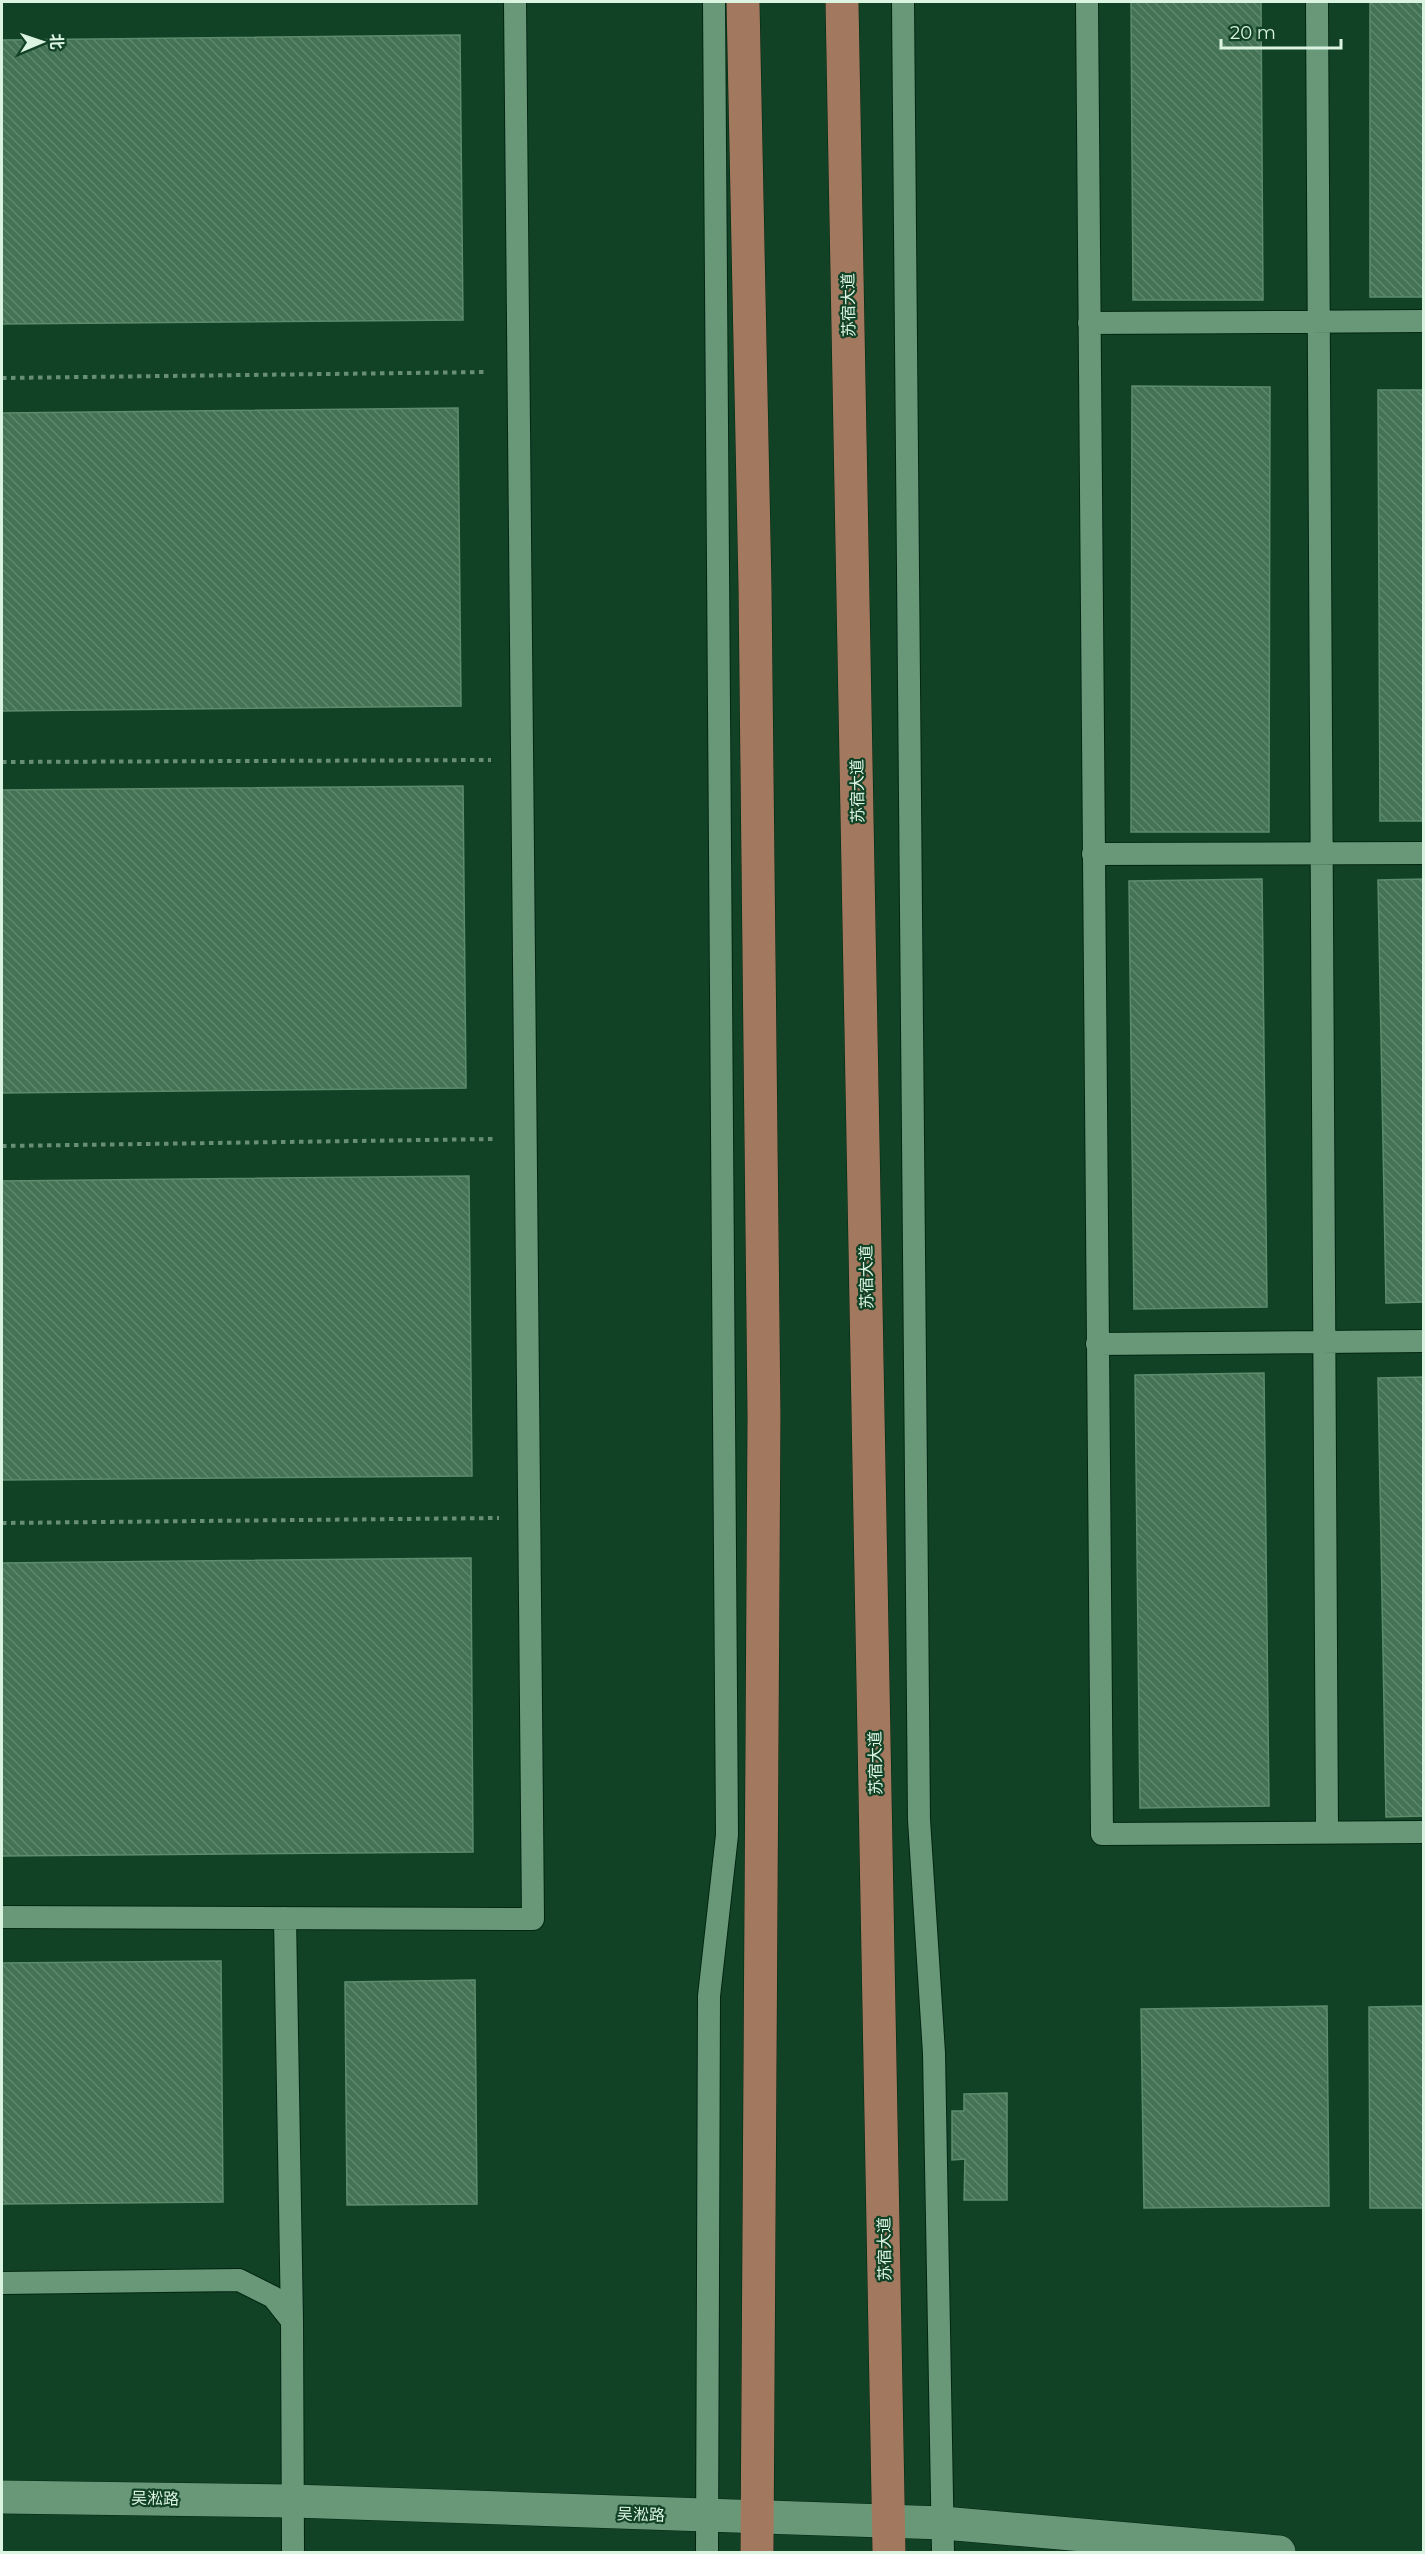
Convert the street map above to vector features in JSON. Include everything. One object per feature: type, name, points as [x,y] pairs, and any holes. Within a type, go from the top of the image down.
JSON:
[{"type":"main road","points":[[743,2],[755,587],[764,1416],[758,2553]]},
{"type":"main road","name":"苏宿大道","points":[[842,2],[889,2537]]},
{"type":"main road","name":"吴淞路","points":[[2,2497],[293,2501],[758,2518],[889,2537],[1279,2553]]},
{"type":"lane","points":[[2,1917],[533,1919],[515,2]]},
{"type":"lane","points":[[707,2553],[709,1996],[727,1835],[714,2]]},
{"type":"lane","points":[[903,2],[919,1820],[934,2053],[943,2538]]},
{"type":"lane","points":[[1087,2],[1102,1834],[1424,1832]]},
{"type":"lane","points":[[1317,2],[1327,1832]]},
{"type":"lane","points":[[1089,322],[1424,321]]},
{"type":"lane","points":[[1093,854],[1424,853]]},
{"type":"lane","points":[[1097,1344],[1424,1341]]},
{"type":"lane","points":[[285,1918],[294,2553]]},
{"type":"lane","points":[[2,2283],[239,2280],[273,2296],[292,2321]]},
{"type":"path","points":[[2,378],[519,372]]},
{"type":"path","points":[[2,762],[522,760]]},
{"type":"path","points":[[2,1146],[525,1138]]},
{"type":"path","points":[[2,1523],[529,1517]]},
{"type":"building","points":[[1131,2],[1261,2],[1263,300],[1133,300]]},
{"type":"building","points":[[1370,2],[1424,2],[1424,297],[1370,297]]},
{"type":"building","points":[[460,35],[463,320],[2,324],[2,40]]},
{"type":"building","points":[[1132,386],[1270,387],[1269,832],[1131,832]]},
{"type":"building","points":[[1378,390],[1424,390],[1424,821],[1380,821]]},
{"type":"building","points":[[458,408],[461,706],[2,711],[2,413]]},
{"type":"building","points":[[463,786],[466,1088],[2,1093],[2,790]]},
{"type":"building","points":[[1262,879],[1267,1307],[1134,1309],[1129,881]]},
{"type":"building","points":[[1424,879],[1424,1302],[1386,1303],[1378,880]]},
{"type":"building","points":[[469,1176],[472,1476],[2,1480],[2,1181]]},
{"type":"building","points":[[1264,1373],[1269,1806],[1140,1808],[1135,1375]]},
{"type":"building","points":[[1424,1377],[1424,1816],[1386,1817],[1378,1378]]},
{"type":"building","points":[[471,1558],[473,1852],[2,1856],[2,1563]]},
{"type":"building","points":[[221,1961],[223,2202],[2,2204],[2,1963]]},
{"type":"building","points":[[475,1980],[477,2204],[347,2205],[345,1982]]},
{"type":"building","points":[[1327,2006],[1329,2206],[1144,2208],[1141,2009]]},
{"type":"building","points":[[1424,2006],[1424,2208],[1370,2208],[1369,2007]]},
{"type":"building","points":[[1007,2093],[1007,2200],[964,2200],[965,2159],[952,2160],[952,2111],[964,2111],[964,2094]]}]
